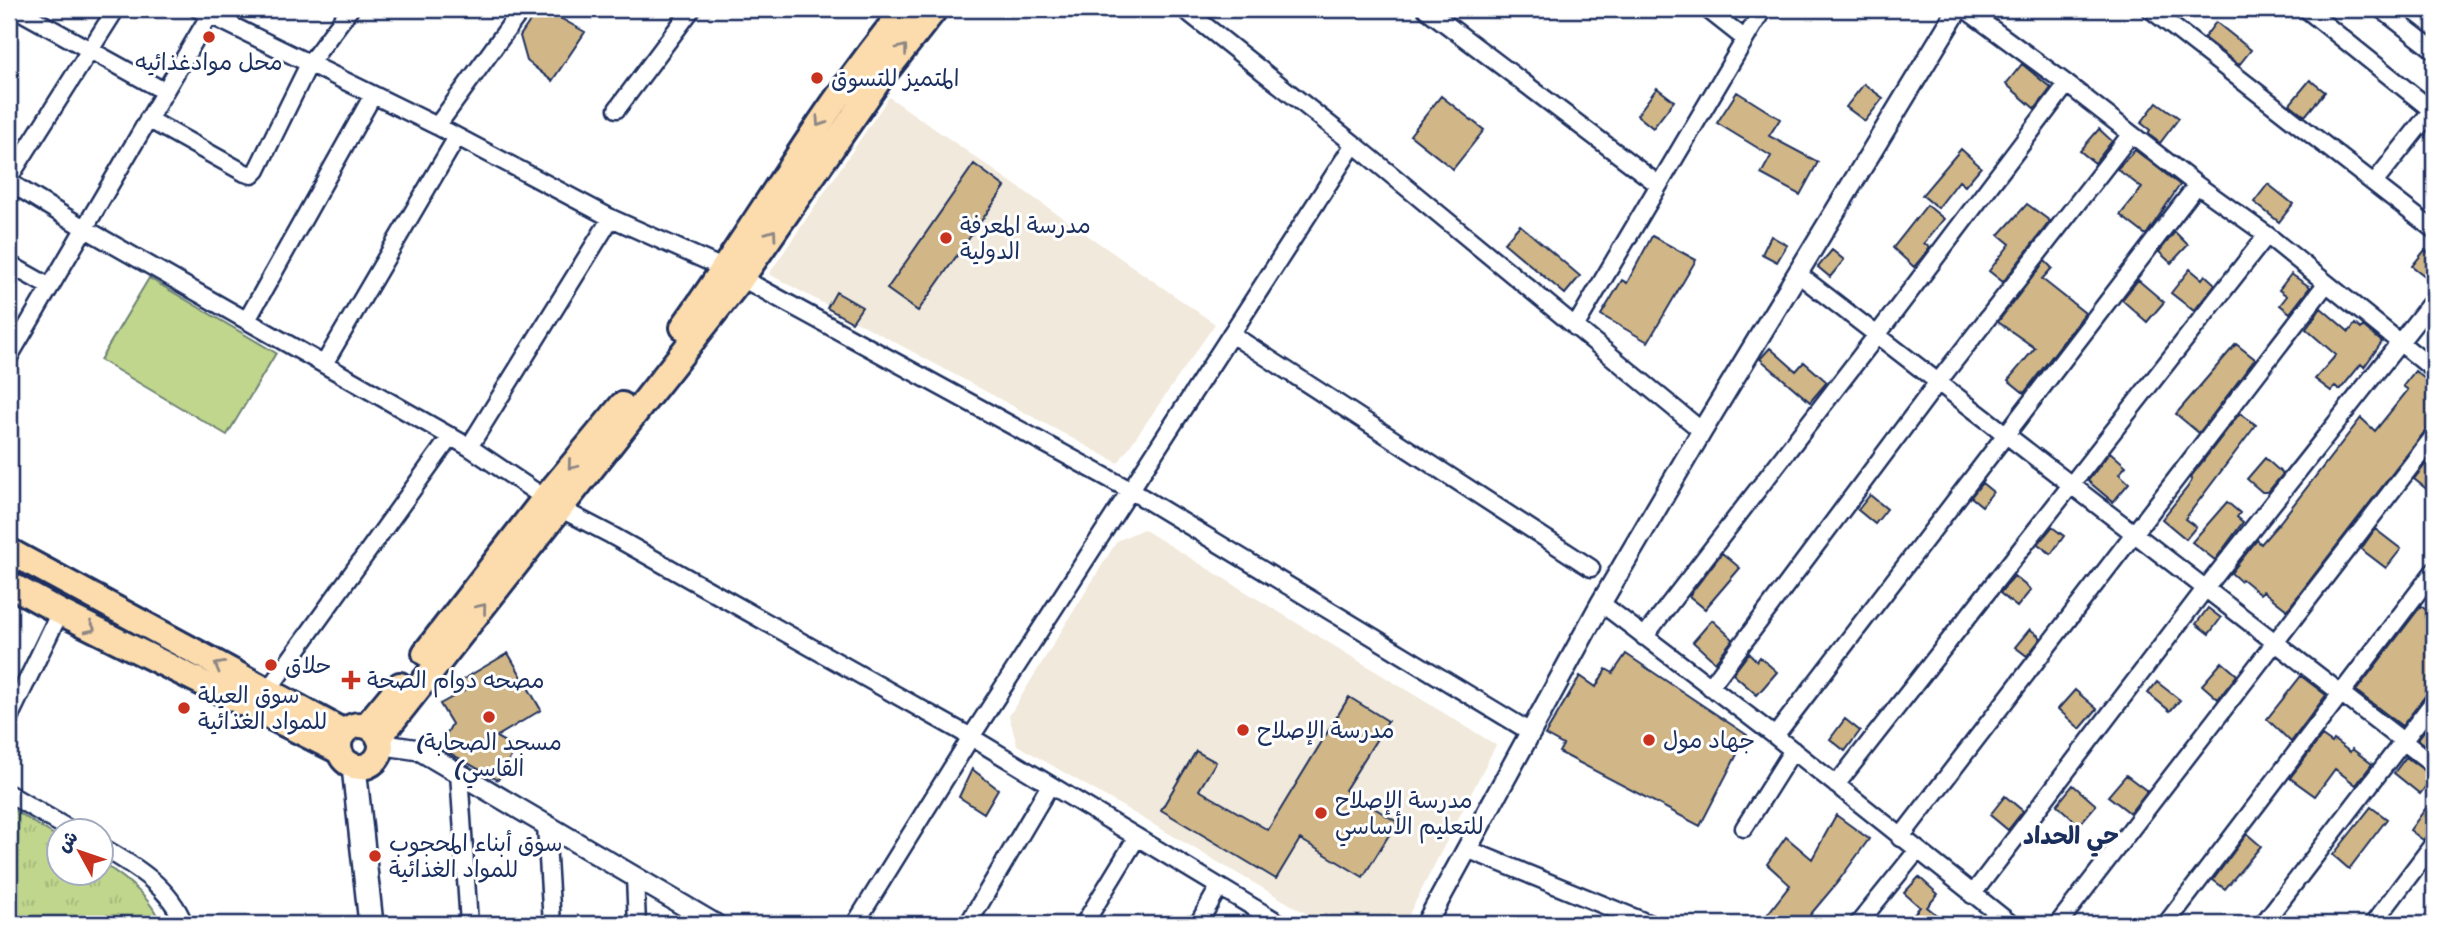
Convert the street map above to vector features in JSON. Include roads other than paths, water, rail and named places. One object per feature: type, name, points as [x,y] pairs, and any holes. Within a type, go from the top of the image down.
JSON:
[{"type":"main road","points":[[733,274],[816,128],[905,9]]},
{"type":"main road","points":[[371,924],[361,744],[733,274],[935,9]]},
{"type":"main road","points":[[9,551],[268,690],[361,744]]},
{"type":"main road","points":[[9,584],[60,612],[361,744]]},
{"type":"street","points":[[16,9],[164,91]]},
{"type":"street","points":[[116,9],[9,180],[84,228],[451,436],[553,504],[971,737],[1281,924]]},
{"type":"street","points":[[148,119],[252,175],[257,170],[309,64],[350,9]]},
{"type":"street","points":[[437,126],[522,9]]},
{"type":"street","points":[[617,109],[692,9]]},
{"type":"street","points":[[1184,9],[1354,144],[1702,431]]},
{"type":"street","points":[[1426,9],[1659,185]]},
{"type":"street","points":[[1707,9],[1745,38]]},
{"type":"street","points":[[1575,327],[1763,9]]},
{"type":"street","points":[[1426,924],[1601,603],[1958,9]]},
{"type":"street","points":[[1965,9],[2267,235],[2434,370]]},
{"type":"street","points":[[2150,9],[2434,230]]},
{"type":"street","points":[[2381,9],[2434,50]]},
{"type":"street","points":[[2313,11],[2433,111],[2374,183]]},
{"type":"street","points":[[9,357],[164,91],[203,12],[437,126],[611,218],[733,274],[1130,490],[1532,733]]},
{"type":"street","points":[[1644,637],[2067,84]]},
{"type":"street","points":[[247,320],[373,95]]},
{"type":"street","points":[[1710,687],[1938,382],[2131,134]]},
{"type":"street","points":[[324,364],[457,137]]},
{"type":"street","points":[[855,924],[971,737],[1354,144]]},
{"type":"street","points":[[1774,736],[2197,185]]},
{"type":"street","points":[[469,447],[611,218]]},
{"type":"street","points":[[1836,785],[2267,235]]},
{"type":"street","points":[[9,264],[50,287]]},
{"type":"street","points":[[1798,274],[2434,765]]},
{"type":"street","points":[[1900,838],[2326,284]]},
{"type":"street","points":[[1972,895],[2205,589],[2434,299]]},
{"type":"street","points":[[1231,334],[1591,568]]},
{"type":"street","points":[[268,690],[451,436]]},
{"type":"street","points":[[2058,924],[2434,436]]},
{"type":"street","points":[[2166,924],[2434,571]]},
{"type":"street","points":[[1601,603],[1793,750],[2011,924]]},
{"type":"street","points":[[9,718],[60,612]]},
{"type":"street","points":[[2263,924],[2434,701]]},
{"type":"street","points":[[361,744],[419,750],[716,924]]},
{"type":"street","points":[[1744,828],[1793,750]]},
{"type":"street","points":[[459,773],[469,924]]},
{"type":"street","points":[[968,924],[1050,785]]},
{"type":"street","points":[[9,794],[51,818]]},
{"type":"street","points":[[546,825],[552,924]]},
{"type":"street","points":[[1083,924],[1137,837]]},
{"type":"street","points":[[2374,924],[2434,843]]},
{"type":"street","points":[[1467,849],[1650,924]]},
{"type":"street","points":[[1858,924],[1917,851]]},
{"type":"street","points":[[116,856],[151,879],[171,900],[184,924]]},
{"type":"street","points":[[635,877],[637,924]]},
{"type":"street","points":[[1198,924],[1219,887]]},
{"type":"place","name":"محل موادغذائيه","points":[[209,37]]},
{"type":"place","name":"المتميز للتسوق","points":[[817,78]]},
{"type":"place","name":"مدرسة المعرفة الدولية","points":[[946,238]]},
{"type":"place","name":"حلاق","points":[[271,665]]},
{"type":"place","name":"مصحه دوام الصحة","points":[[351,680]]},
{"type":"place","name":"سوق العيلة للمواد الغذائية","points":[[184,708]]},
{"type":"place","name":"(مسجد الصحابة (القاسي","points":[[489,717]]},
{"type":"place","name":"مدرسة الإصلاح","points":[[1243,730]]},
{"type":"place","name":"جهاد مول","points":[[1649,740]]},
{"type":"place","name":"مدرسة الإصلاح للتعليم الأساسي","points":[[1321,813]]},
{"type":"place","name":"سوق أبناء المحجوب للمواد الغذائية","points":[[375,856]]},
{"type":"district","name":"حي الحداد","points":[[2071,836]]}]
